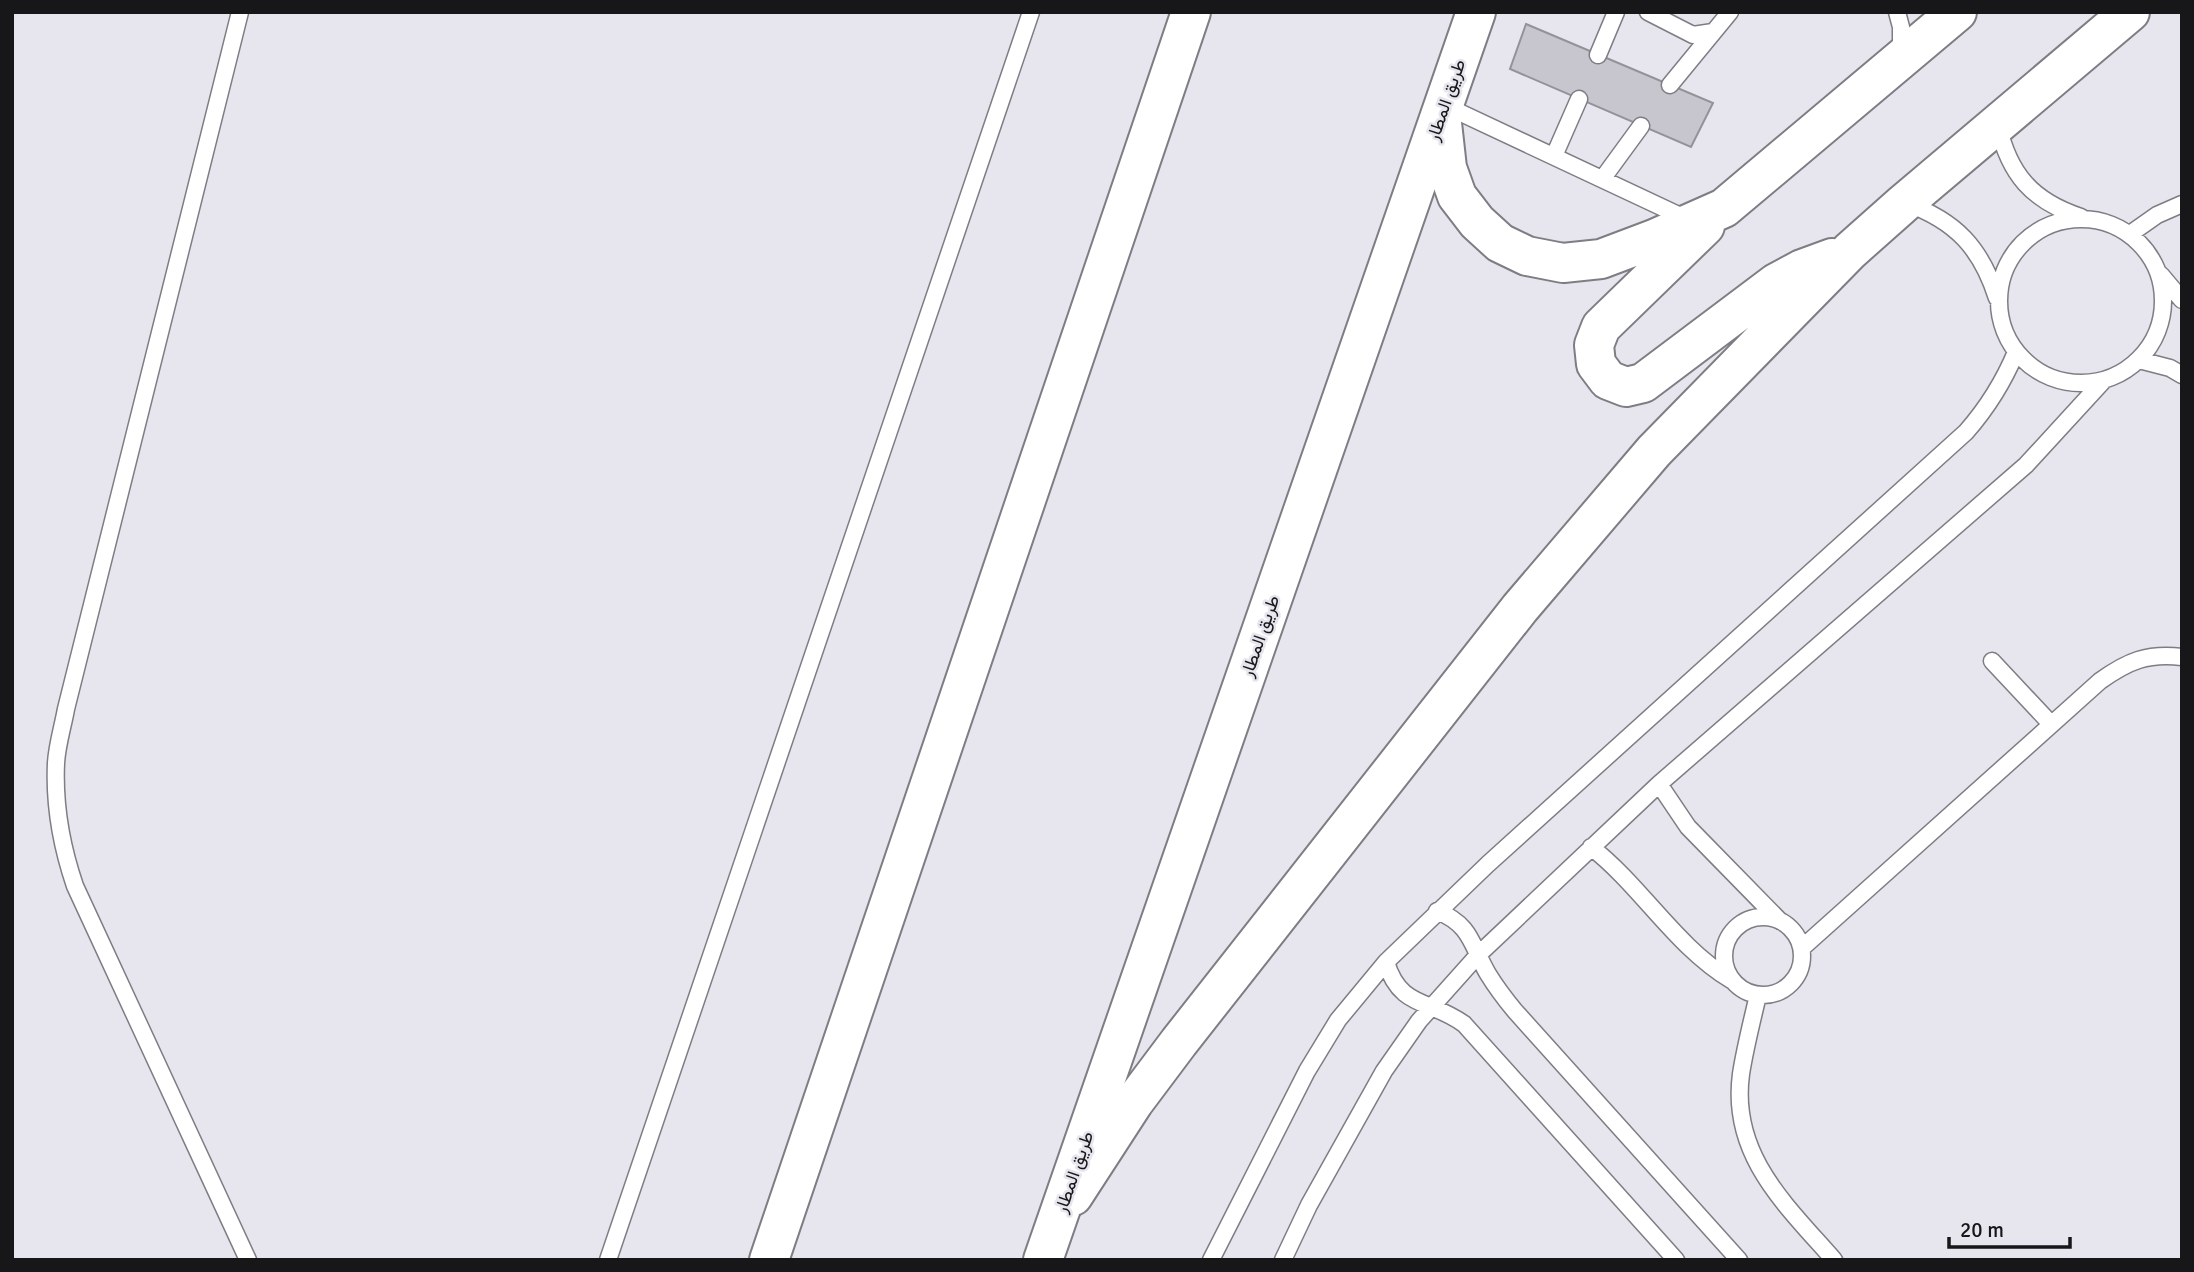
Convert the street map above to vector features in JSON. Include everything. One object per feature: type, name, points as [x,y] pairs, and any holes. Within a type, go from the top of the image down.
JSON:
[{"type":"street","points":[[769,1260],[1191,12]]},
{"type":"street","name":"طريق المطار","points":[[1049,1244],[1476,12]]},
{"type":"street","points":[[1850,251],[1801,269],[1776,284],[1643,383],[1626,387],[1608,380],[1596,365],[1594,345],[1601,327],[1708,215],[1957,12]]},
{"type":"street","points":[[1049,1244],[1093,1164],[1179,1041],[1520,608],[1654,451],[1850,251],[2130,12]]},
{"type":"street","points":[[1443,110],[1447,168],[1457,196],[1477,222],[1500,243],[1527,256],[1563,263],[1601,259],[1708,215]]},
{"type":"lane","points":[[240,12],[66,709],[56,760],[56,813],[64,854],[75,886],[248,1260]]},
{"type":"lane","points":[[608,1260],[1031,12]]},
{"type":"lane","points":[[1598,55],[1616,12]]},
{"type":"lane","points":[[1648,12],[1693,35],[1713,32]]},
{"type":"lane","points":[[1670,85],[1730,12]]},
{"type":"lane","points":[[1897,12],[1903,43],[1900,60]]},
{"type":"lane","points":[[1554,156],[1579,99]]},
{"type":"lane","points":[[1443,110],[1603,178],[1708,215]]},
{"type":"lane","points":[[1998,123],[2003,146],[2012,167],[2026,185],[2043,200],[2064,211],[2109,223],[2130,234],[2148,251],[2159,273],[2182,300]]},
{"type":"lane","points":[[1603,178],[1641,126]]},
{"type":"lane","points":[[1904,203],[1931,212],[1976,250],[1990,276],[2003,329],[2016,352],[2034,369],[2056,379],[2080,383],[2104,380],[2139,360],[2153,342],[2162,320],[2164,296],[2159,273]]},
{"type":"lane","points":[[2130,234],[2157,215],[2182,204]]},
{"type":"lane","points":[[1999,304],[2003,277],[2015,252],[2034,233],[2059,221],[2086,218]]},
{"type":"lane","points":[[1212,1260],[1307,1071],[1338,1020],[1386,962],[1437,911],[1966,432],[1984,412],[2002,385],[2016,352]]},
{"type":"lane","points":[[2139,360],[2157,363],[2182,375]]},
{"type":"lane","points":[[1283,1260],[1359,1113],[1391,1061],[1419,1021],[1478,955],[1659,784],[2025,465],[2104,380]]},
{"type":"lane","points":[[1802,947],[2100,681],[2120,667],[2142,658],[2165,655],[2182,657]]},
{"type":"lane","points":[[1992,661],[2051,724]]},
{"type":"lane","points":[[1591,847],[1629,880],[1702,960],[1744,990],[1758,995],[1773,994],[1786,988],[1797,976],[1802,963],[1802,947],[1790,928],[1688,827],[1659,784]]},
{"type":"lane","points":[[1437,911],[1464,927],[1500,992],[1515,1011],[1739,1260]]},
{"type":"lane","points":[[1732,981],[1725,967],[1724,952],[1729,938],[1738,926],[1752,919],[1780,921]]},
{"type":"lane","points":[[1386,962],[1391,978],[1401,992],[1415,1002],[1451,1014],[1464,1024],[1676,1260]]},
{"type":"lane","points":[[1758,995],[1741,1076],[1741,1106],[1746,1137],[1767,1182],[1834,1260]]},
{"type":"building","points":[[1526,24],[1713,103],[1691,147],[1510,69]]}]
